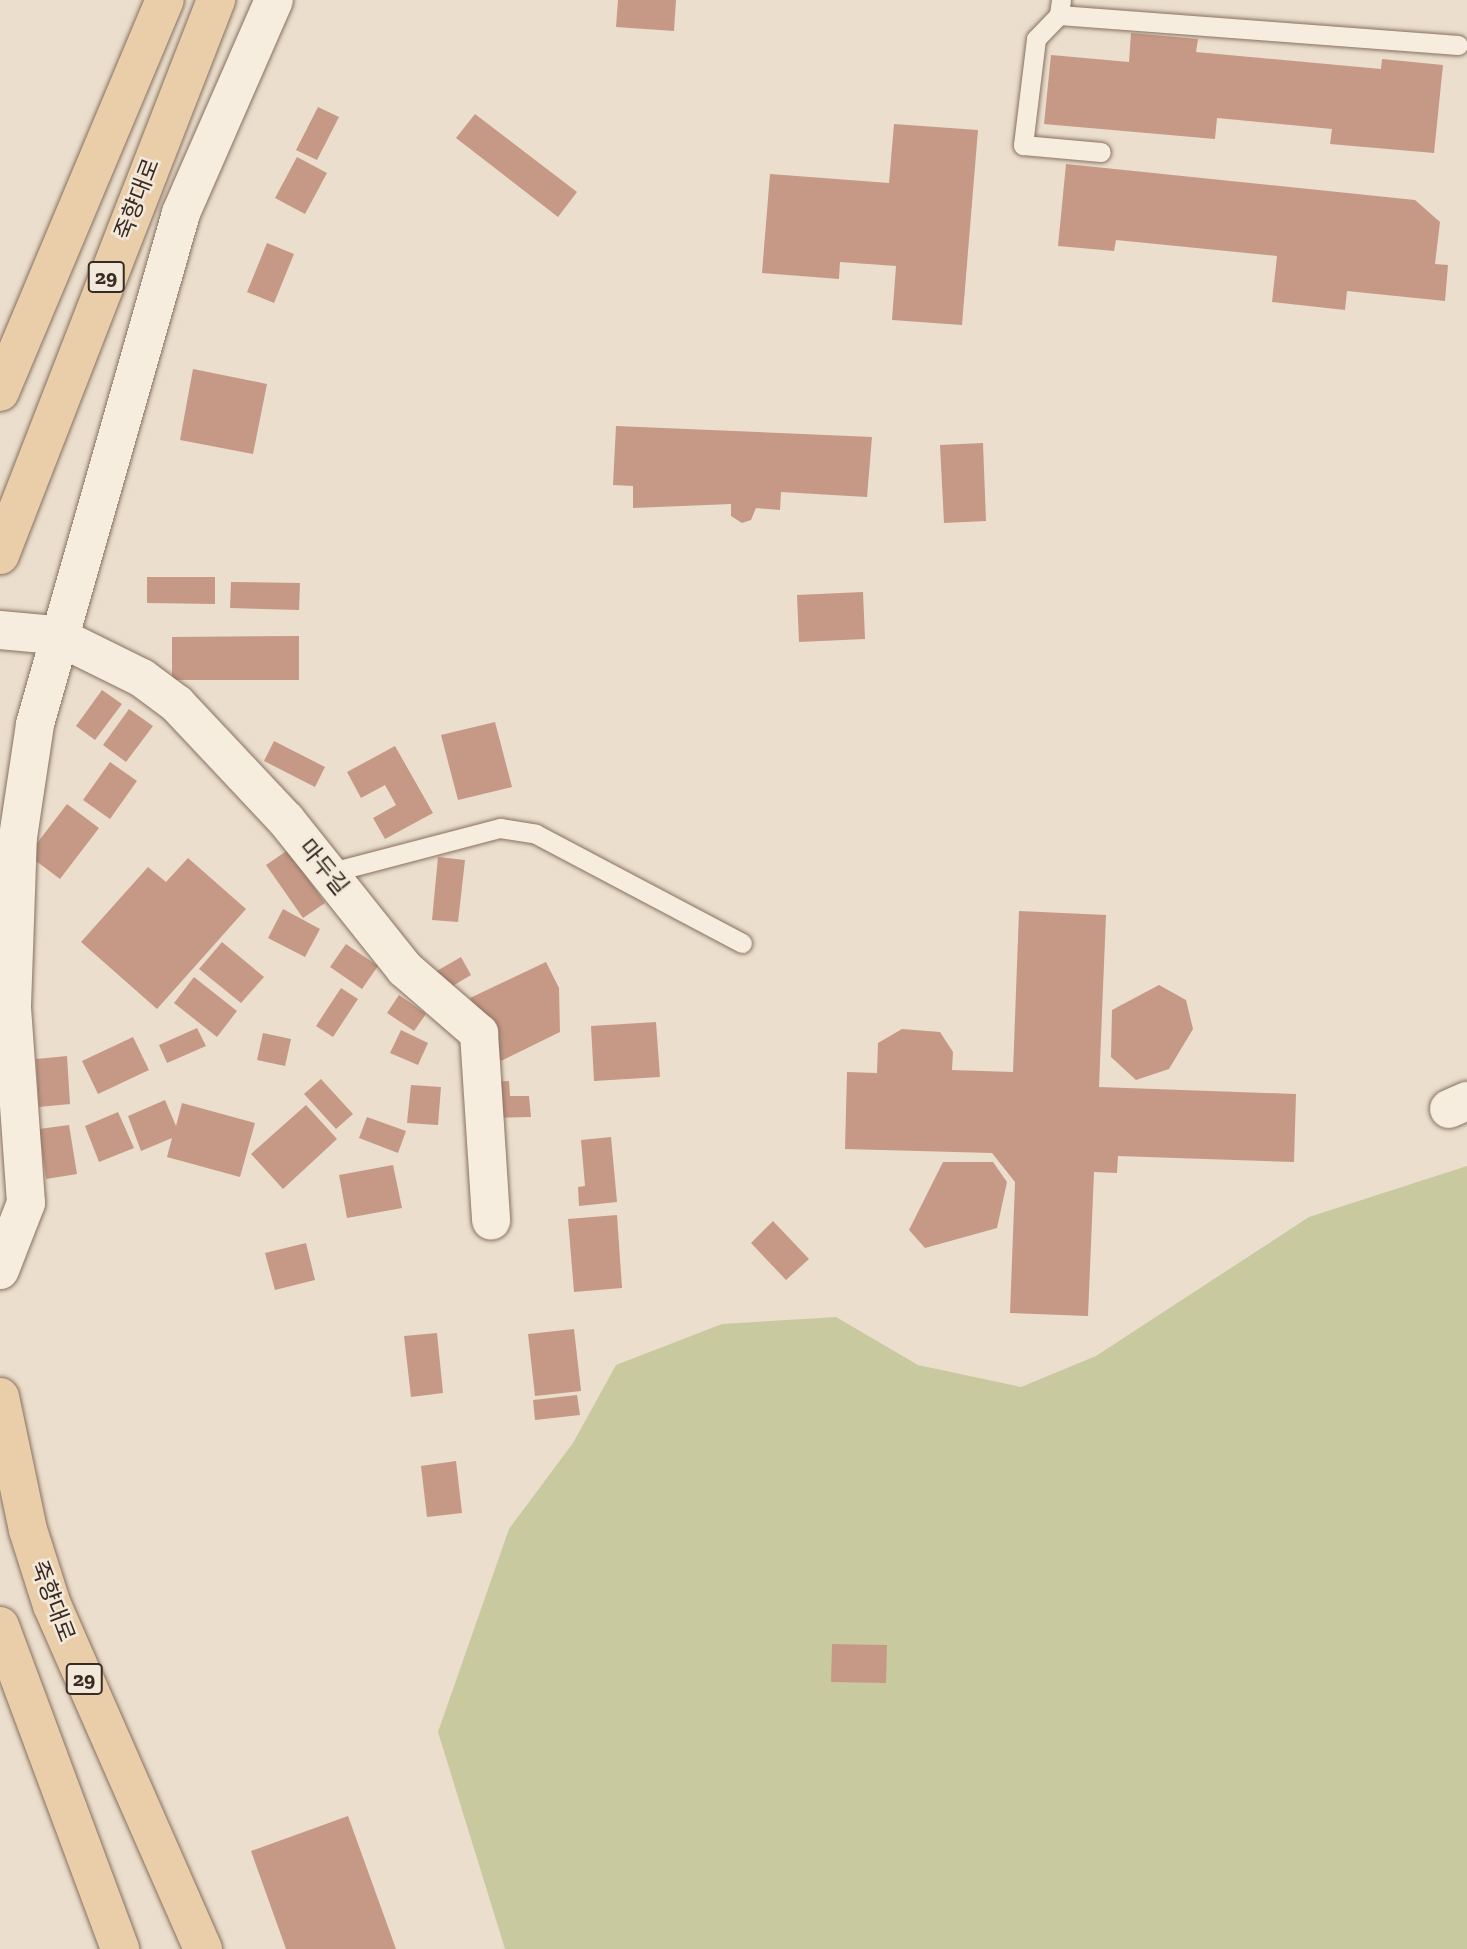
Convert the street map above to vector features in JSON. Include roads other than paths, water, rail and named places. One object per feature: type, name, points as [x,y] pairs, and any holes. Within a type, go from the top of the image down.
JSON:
[{"type":"main road","name":"29","points":[[5,379],[165,0]]},
{"type":"main road","name":"죽향대로","points":[[0,555],[216,0]]},
{"type":"main road","name":"죽향대로","points":[[0,1396],[21,1504],[52,1605],[203,1949]]},
{"type":"main road","points":[[0,1626],[120,1949]]},
{"type":"street","points":[[0,1270],[26,1203],[12,1006],[18,837],[55,635],[181,213],[274,0]]},
{"type":"street","name":"마두길","points":[[0,630],[55,635],[142,678],[177,704],[328,873],[405,969],[479,1033],[491,1221]]},
{"type":"lane","points":[[1101,152],[1023,145],[1036,39],[1060,8],[1458,46]]},
{"type":"lane","points":[[328,873],[500,828],[536,834],[743,943]]}]
